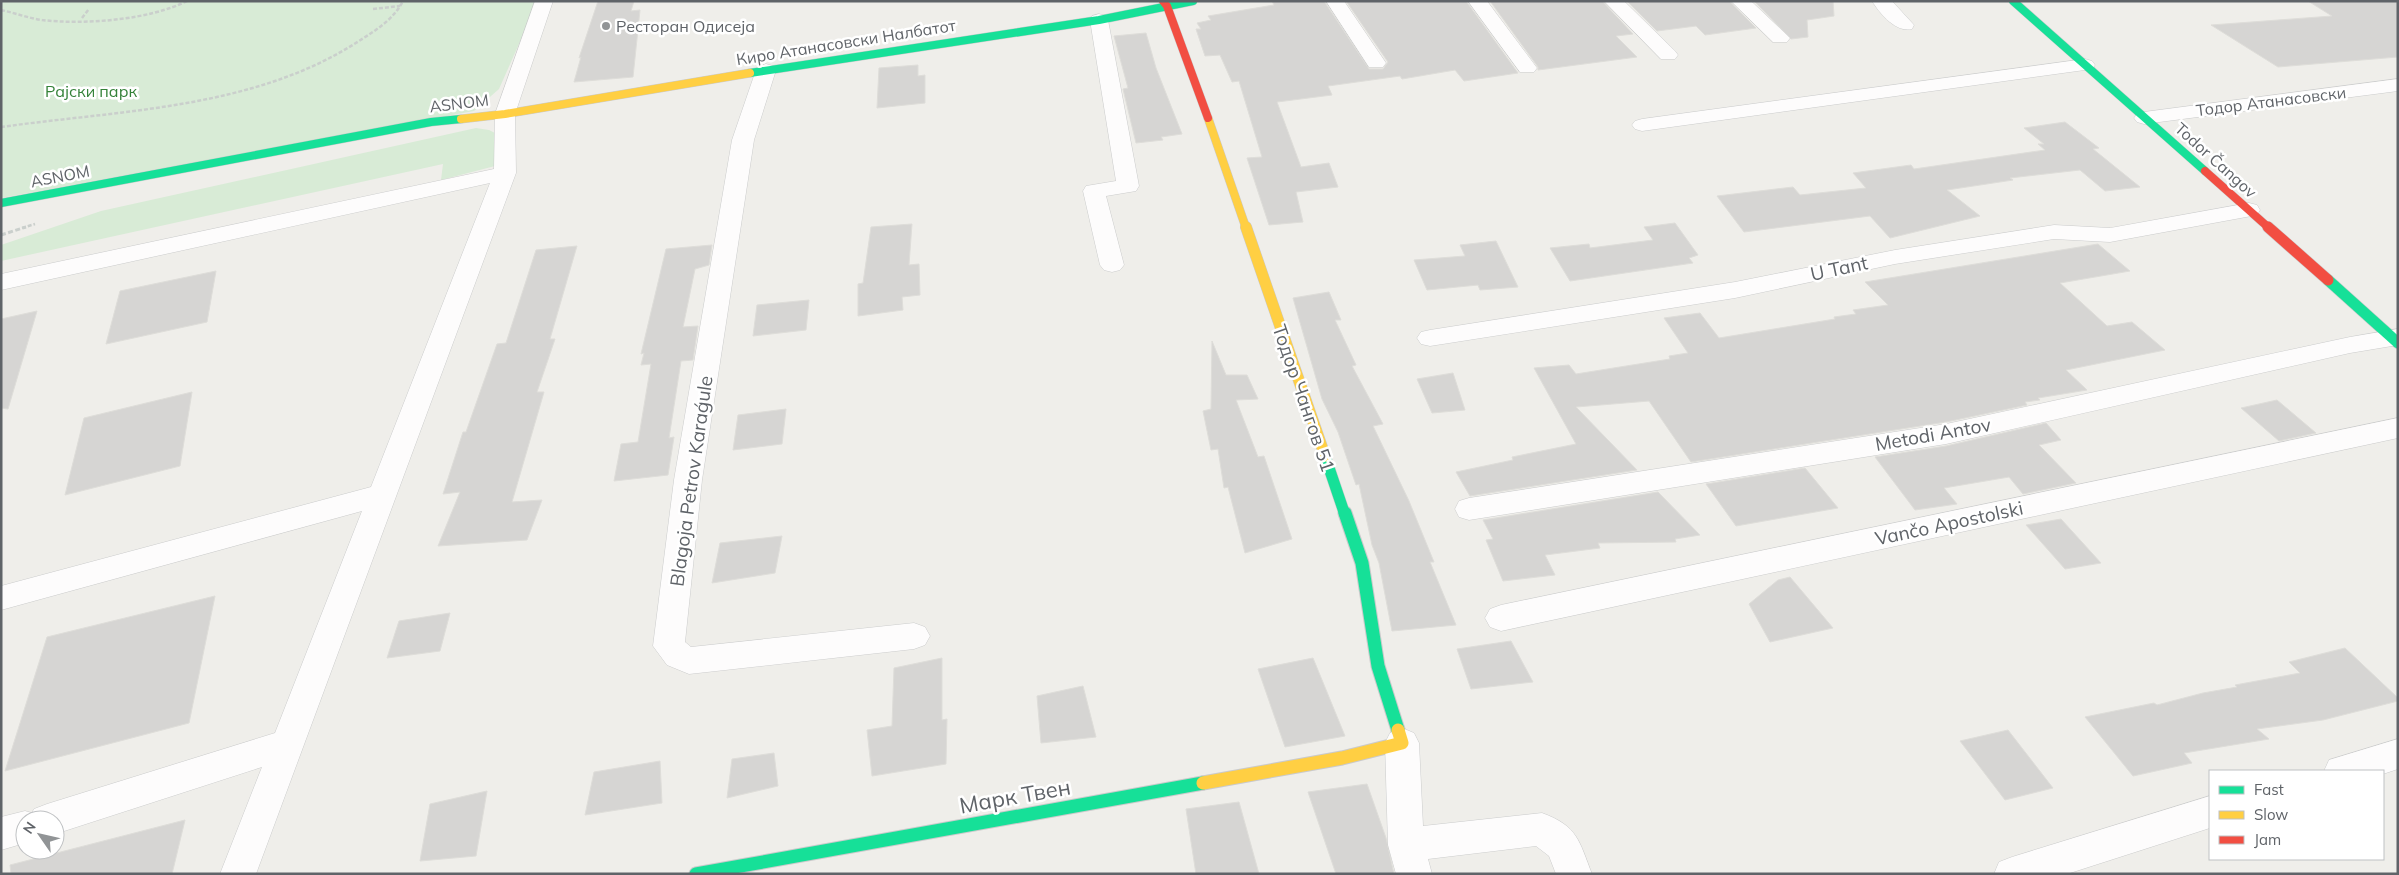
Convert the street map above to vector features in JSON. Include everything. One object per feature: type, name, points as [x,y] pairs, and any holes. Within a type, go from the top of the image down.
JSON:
[{"type":"street","points":[[238,874],[505,173],[505,114],[544,1]]},
{"type":"street","name":"Киро Атанасовски Налбатот","points":[[505,114],[766,70],[1099,20],[1165,4],[1192,1]]},
{"type":"street","points":[[1335,1],[1376,63]]},
{"type":"street","points":[[1477,1],[1527,68]]},
{"type":"street","points":[[1612,1],[1668,55]]},
{"type":"street","points":[[1740,1],[1780,38]]},
{"type":"street","points":[[1881,1],[1905,25]]},
{"type":"street","name":"Todor Čangov","points":[[2013,1],[2396,339]]},
{"type":"street","name":"Тодор Чангов 51","points":[[1165,4],[1199,90],[1232,193],[1362,563],[1378,666],[1402,743]]},
{"type":"street","points":[[1099,20],[1128,186],[1094,191],[1112,265]]},
{"type":"street","points":[[1642,125],[2085,65]]},
{"type":"street","name":"Blagoja Petrov Karaǵule","points":[[766,70],[743,140],[688,480],[669,646],[678,656],[689,661],[914,636]]},
{"type":"street","name":"Тодор Атанасовски","points":[[2144,118],[2398,85]]},
{"type":"street","name":"ASNOM","points":[[431,134],[505,114]]},
{"type":"street","name":"ASNOM","points":[[1,203],[431,122],[505,114]]},
{"type":"street","points":[[1,282],[505,173]]},
{"type":"street","name":"U Tant","points":[[1430,338],[1735,290],[1895,257],[2054,232],[2110,235],[2249,210]]},
{"type":"street","name":"Metodi Antov","points":[[1469,510],[1946,434],[2340,347],[2396,339]]},
{"type":"street","name":"Vančo Apostolski","points":[[1501,618],[2398,428]]},
{"type":"street","points":[[1,598],[381,495]]},
{"type":"street","points":[[1402,743],[1410,860],[1542,828],[1563,845],[1574,874]]},
{"type":"street","name":"Марк Твен","points":[[696,874],[1342,758],[1402,743]]},
{"type":"street","points":[[65,814],[287,744]]},
{"type":"street","points":[[2344,770],[2398,754]]},
{"type":"street","points":[[2012,874],[2209,812]]},
{"type":"street","points":[[1,834],[15,830]]},
{"type":"path","points":[[1,10],[42,20],[82,19],[147,15],[181,5],[187,1]]},
{"type":"path","points":[[1,127],[160,106],[286,79],[340,53],[390,21],[403,1]]},
{"type":"path","points":[[373,9],[401,6]]},
{"type":"path","points":[[82,19],[89,9]]},
{"type":"path","points":[[1,235],[34,224]]},
{"type":"green space","name":"Рајски парк","points":[[1,1],[538,1],[499,89],[474,111],[1,198]]},
{"type":"green space","points":[[476,128],[489,130],[499,135],[495,166],[441,180],[443,164],[1,261],[1,245],[101,211]]},
{"type":"building","points":[[598,1],[634,1],[631,11],[640,10],[633,77],[574,82],[581,57],[579,58]]},
{"type":"building","points":[[1272,1],[1324,1],[1369,69],[1383,69],[1388,62],[1346,1],[1466,1],[1518,73],[1464,81],[1455,70],[1402,79],[1400,76],[1328,86],[1332,95],[1277,102],[1301,167],[1329,163],[1338,187],[1296,192],[1303,222],[1269,225],[1247,158],[1262,157],[1239,81],[1232,82],[1220,55],[1205,56],[1196,29],[1201,29],[1197,23],[1211,20],[1208,16],[1274,5]]},
{"type":"building","points":[[1490,1],[1602,1],[1633,34],[1616,36],[1637,57],[1538,70],[1538,67]]},
{"type":"building","points":[[1627,1],[1729,1],[1756,28],[1705,35],[1696,26],[1657,31]]},
{"type":"building","points":[[1754,1],[1833,1],[1834,16],[1807,20],[1808,37],[1791,39]]},
{"type":"building","points":[[2308,1],[2398,1],[2398,57],[2278,67],[2211,25],[2332,16]]},
{"type":"building","points":[[1146,33],[1156,68],[1182,134],[1161,137],[1163,140],[1136,143],[1123,89],[1128,88],[1114,36]]},
{"type":"building","points":[[918,65],[918,76],[925,75],[925,103],[877,108],[879,68]]},
{"type":"building","points":[[2065,122],[2099,148],[2093,149],[2140,187],[2105,191],[2080,170],[2010,178],[2013,180],[1947,190],[1980,216],[1890,238],[1870,216],[1744,232],[1717,196],[1793,187],[1800,195],[1866,188],[1853,173],[1911,165],[1914,169],[2045,150],[2038,144],[2044,144],[2024,128]]},
{"type":"building","points":[[1675,223],[1698,255],[1689,258],[1693,263],[1570,281],[1550,248],[1589,244],[1590,248],[1653,240],[1644,227]]},
{"type":"building","points":[[912,224],[909,265],[919,264],[920,295],[902,297],[903,310],[858,316],[858,284],[863,283],[871,227]]},
{"type":"building","points":[[1496,241],[1518,287],[1480,290],[1478,285],[1427,290],[1414,260],[1465,256],[1460,245]]},
{"type":"building","points":[[2098,244],[2130,271],[2060,283],[2107,326],[2132,322],[2165,350],[2066,370],[2087,390],[2038,398],[2040,400],[2025,402],[2027,405],[1946,422],[1691,462],[1649,401],[1576,407],[1637,470],[1470,496],[1456,472],[1513,460],[1512,457],[1576,444],[1534,368],[1569,365],[1576,374],[1670,359],[1669,356],[1688,353],[1664,318],[1700,313],[1719,338],[1835,319],[1834,317],[1856,314],[1853,310],[1888,305],[1865,282]]},
{"type":"building","points":[[712,245],[709,265],[695,269],[683,327],[698,326],[693,360],[681,361],[669,438],[674,437],[668,475],[614,481],[621,444],[638,442],[651,364],[641,365],[644,353],[641,354],[666,249]]},
{"type":"building","points":[[577,246],[550,339],[555,339],[537,392],[544,392],[512,502],[542,500],[527,540],[438,546],[460,492],[443,494],[463,432],[466,432],[497,344],[506,343],[536,250]]},
{"type":"building","points":[[216,271],[207,322],[106,344],[120,291]]},
{"type":"building","points":[[1329,292],[1341,320],[1335,320],[1356,365],[1352,366],[1383,424],[1373,426],[1409,501],[1434,562],[1430,562],[1456,625],[1392,631],[1379,563],[1372,545],[1359,484],[1356,485],[1338,432],[1322,399],[1293,298]]},
{"type":"building","points":[[809,300],[806,330],[753,336],[757,305]]},
{"type":"building","points":[[37,311],[8,409],[1,408],[1,319]]},
{"type":"building","points":[[1212,341],[1226,375],[1247,375],[1258,399],[1236,400],[1258,457],[1264,456],[1292,539],[1245,553],[1228,487],[1224,488],[1218,449],[1211,450],[1203,411],[1211,409]]},
{"type":"building","points":[[1453,373],[1465,410],[1432,413],[1417,379]]},
{"type":"building","points":[[192,392],[180,466],[65,495],[84,418]]},
{"type":"building","points":[[2277,400],[2316,433],[2279,441],[2241,408]]},
{"type":"building","points":[[786,409],[782,444],[733,450],[738,415]]},
{"type":"building","points":[[2046,423],[2061,440],[2039,445],[2076,483],[2023,494],[2009,477],[1944,488],[1957,504],[1915,510],[1875,457],[1946,446]]},
{"type":"building","points":[[1805,468],[1838,508],[1736,526],[1706,484]]},
{"type":"building","points":[[1658,492],[1700,535],[1675,539],[1676,542],[1598,543],[1600,548],[1545,555],[1555,575],[1503,581],[1486,540],[1493,539],[1483,520]]},
{"type":"building","points":[[2061,519],[2101,563],[2065,569],[2026,525]]},
{"type":"building","points":[[782,536],[775,573],[712,583],[720,543]]},
{"type":"building","points":[[1790,577],[1833,628],[1770,642],[1749,604],[1778,580]]},
{"type":"building","points":[[215,596],[189,723],[5,771],[47,637]]},
{"type":"building","points":[[450,613],[440,651],[387,658],[399,621]]},
{"type":"building","points":[[1511,641],[1533,682],[1471,689],[1457,649]]},
{"type":"building","points":[[2345,648],[2398,698],[2398,701],[2323,720],[2257,729],[2269,739],[2184,753],[2192,763],[2133,776],[2085,717],[2154,703],[2157,705],[2203,693],[2237,687],[2235,685],[2300,673],[2289,662]]},
{"type":"building","points":[[942,658],[942,720],[947,719],[946,764],[872,776],[867,730],[892,726],[894,668]]},
{"type":"building","points":[[1313,658],[1345,736],[1285,747],[1258,669]]},
{"type":"building","points":[[1083,686],[1096,737],[1041,743],[1037,696]]},
{"type":"building","points":[[2008,730],[2053,788],[2005,800],[1960,741]]},
{"type":"building","points":[[774,753],[778,786],[727,798],[732,759]]},
{"type":"building","points":[[660,761],[662,803],[585,815],[594,772]]},
{"type":"building","points":[[1367,784],[1386,838],[1394,874],[1336,874],[1308,792]]},
{"type":"building","points":[[487,791],[476,856],[420,861],[430,804]]},
{"type":"building","points":[[1239,802],[1259,874],[1196,874],[1186,809]]},
{"type":"building","points":[[185,820],[172,874],[11,874],[10,865],[29,860],[65,860],[65,851]]},
{"type":"traffic: fast","points":[[750,73],[1099,20],[1193,1]]},
{"type":"traffic: fast","points":[[2013,1],[2205,171]]},
{"type":"traffic: fast","points":[[1,203],[431,122],[461,119]]},
{"type":"traffic: fast","points":[[2328,280],[2398,343]]},
{"type":"traffic: fast","points":[[1325,456],[1362,563],[1378,666],[1398,730]]},
{"type":"traffic: fast","points":[[696,874],[1203,783]]},
{"type":"traffic: slow","points":[[461,119],[505,114],[750,73]]},
{"type":"traffic: slow","points":[[1208,118],[1325,456]]},
{"type":"traffic: slow","points":[[1203,783],[1342,758],[1402,743],[1398,730]]},
{"type":"traffic: jam","points":[[1163,1],[1167,6],[1208,118]]},
{"type":"traffic: jam","points":[[2205,171],[2328,280]]},
{"type":"place","name":"Ресторан Одисеја","points":[[606,26]]}]
